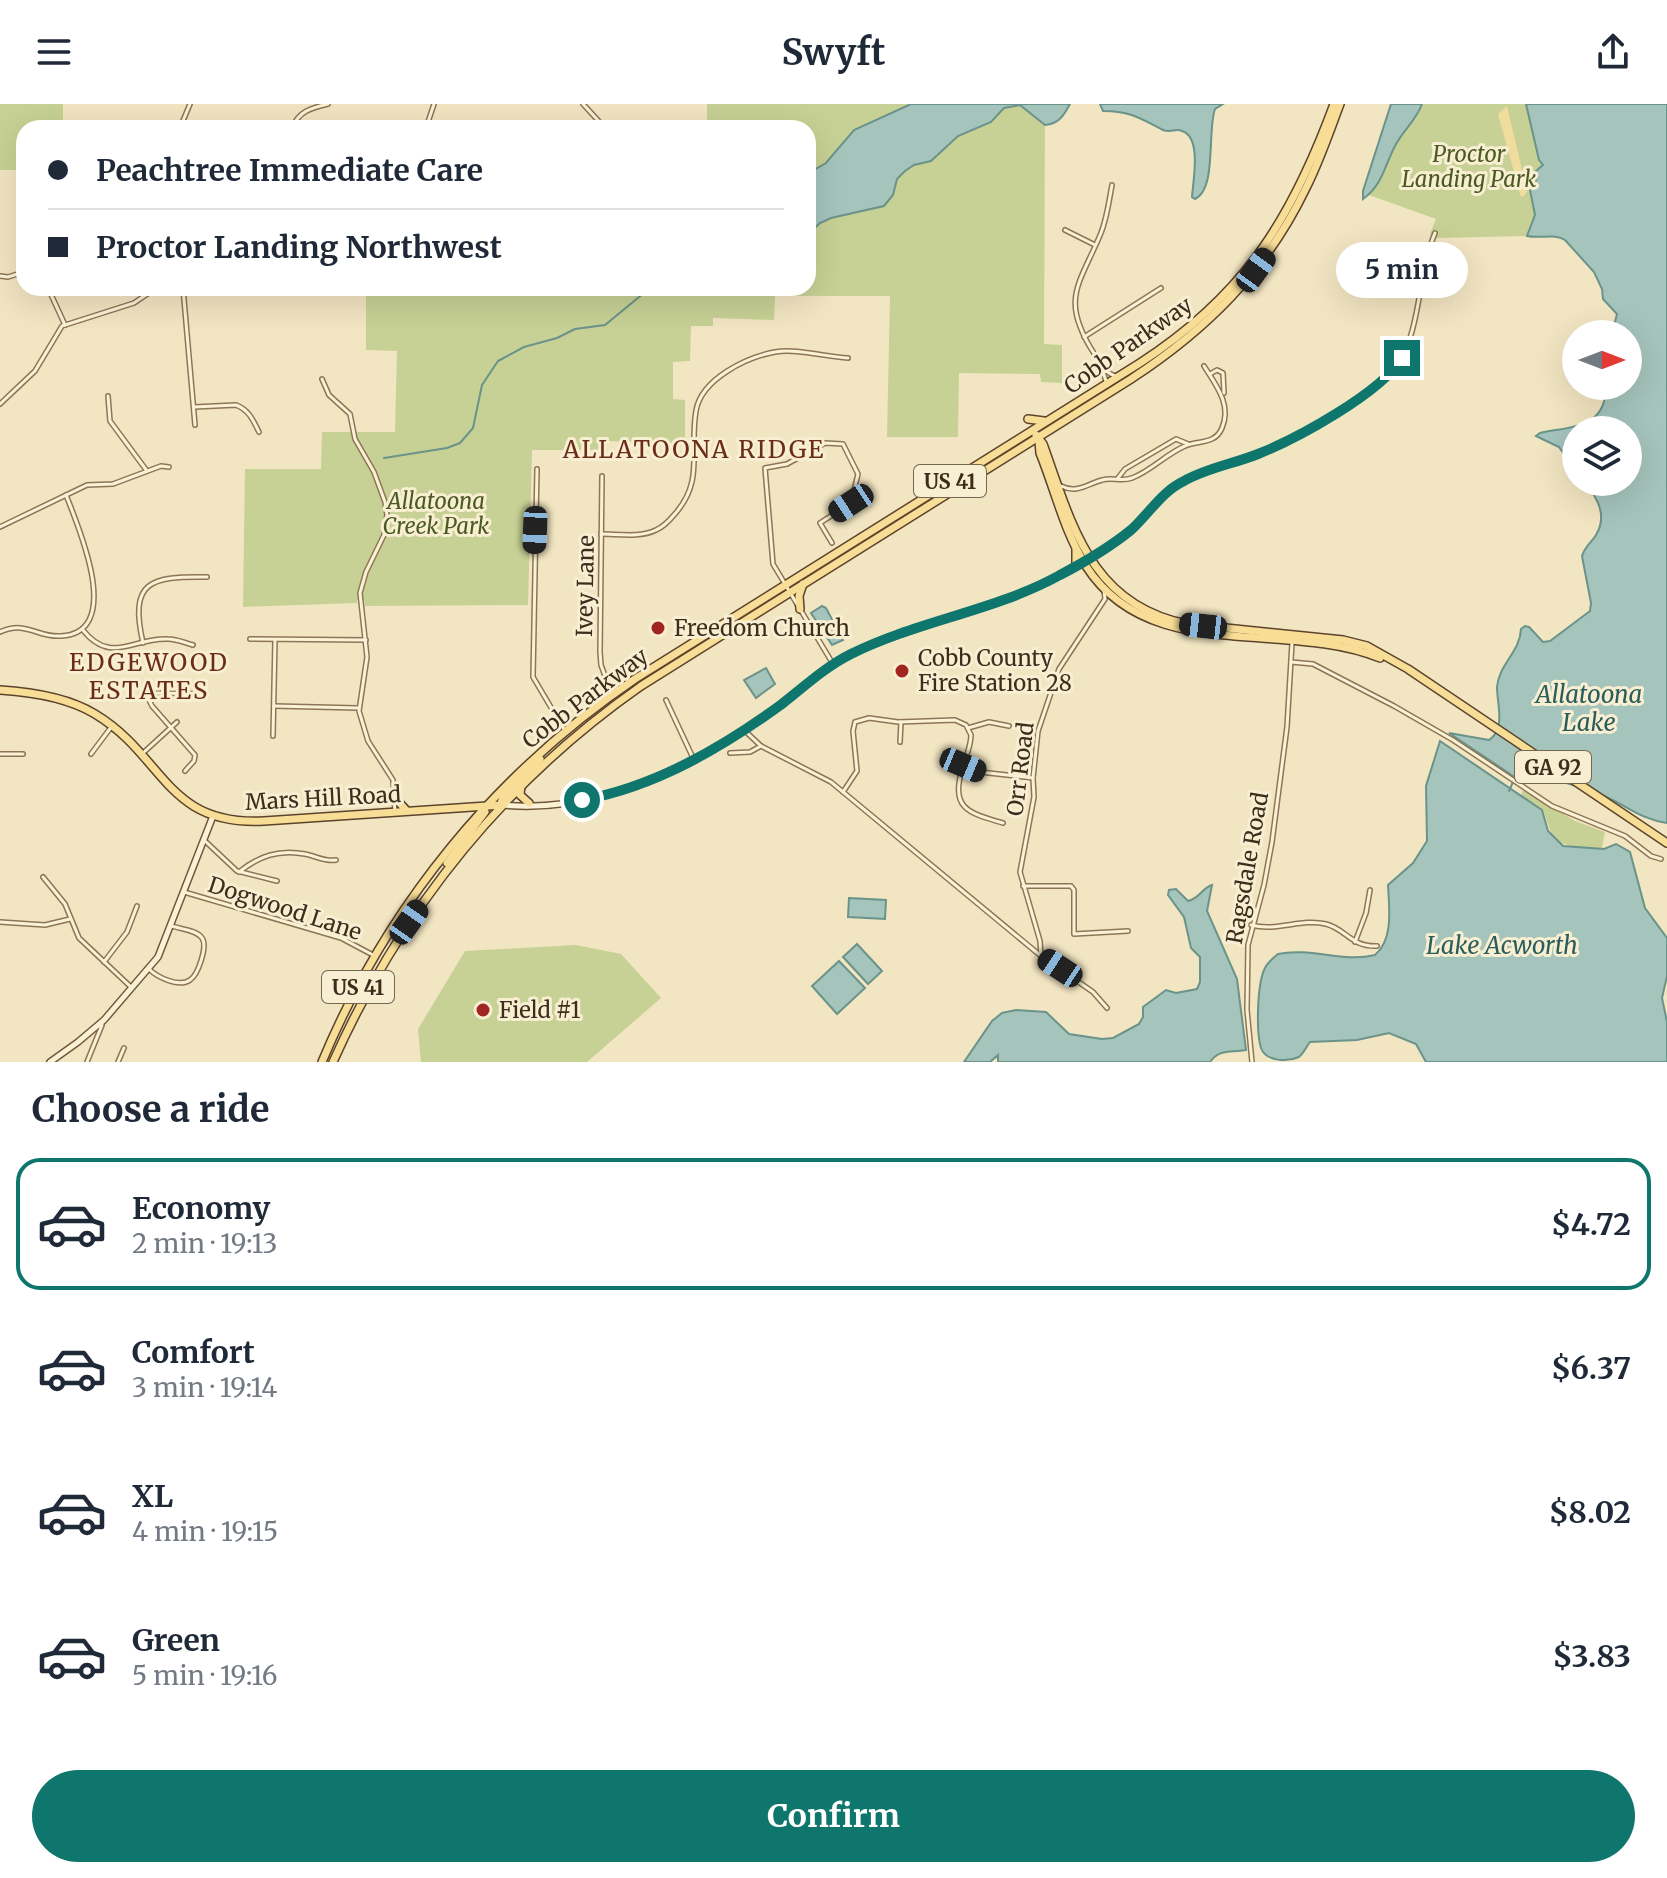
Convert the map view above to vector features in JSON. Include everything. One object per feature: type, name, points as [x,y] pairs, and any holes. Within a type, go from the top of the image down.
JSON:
[{"type":"main road","name":"Cobb Parkway","points":[[322,1062],[375,956],[416,892],[486,806],[550,745],[612,695],[851,543],[1036,435],[1177,347],[1229,302],[1253,268],[1297,195],[1337,104]]},
{"type":"main road","name":"Cobb Parkway","points":[[787,584],[804,583],[1013,453],[1036,435],[1046,421],[1104,386],[1193,325],[1253,268]]},
{"type":"main road","points":[[1028,419],[1046,421]]},
{"type":"main road","name":"GA 92","points":[[1036,435],[1043,444],[1058,484],[1082,561],[1115,597],[1150,619],[1179,629],[1343,640],[1367,646],[1387,656],[1667,846]]},
{"type":"main road","points":[[968,481],[987,464],[1036,435],[1040,453],[1082,561]]},
{"type":"main road","points":[[1013,453],[1028,448],[1040,453]]},
{"type":"main road","points":[[729,630],[780,593],[787,584],[796,583],[834,559],[851,543]]},
{"type":"main road","name":"GA 92","points":[[1082,561],[1120,594],[1166,619],[1292,637]]},
{"type":"main road","points":[[778,599],[798,606],[804,583]]},
{"type":"main road","name":"Cobb Parkway","points":[[333,1062],[383,963],[437,883],[502,805],[562,748],[626,697],[778,599],[787,584]]},
{"type":"main road","name":"Mars Hill Road","points":[[0,690],[64,700],[89,711],[143,753],[178,796],[193,807],[224,819],[264,821],[502,805]]},
{"type":"main road","points":[[502,805],[504,795],[550,745]]},
{"type":"main road","points":[[521,785],[520,795],[529,803]]},
{"type":"main road","points":[[395,798],[408,811]]},
{"type":"main road","points":[[437,883],[453,854],[483,816],[486,806]]},
{"type":"main road","points":[[458,807],[467,814],[467,827]]},
{"type":"street","points":[[297,120],[308,109],[328,104]]},
{"type":"street","points":[[583,104],[598,120]]},
{"type":"street","points":[[1112,185],[1106,219],[1080,275],[1076,314],[1084,337],[1100,362],[1111,375],[1120,375]]},
{"type":"street","points":[[1065,230],[1095,245]]},
{"type":"street","points":[[502,805],[561,804],[617,792],[694,760],[744,730],[854,652],[1033,588],[1130,530],[1179,483],[1279,444],[1335,413],[1396,367],[1407,344],[1426,255],[1435,233]]},
{"type":"street","points":[[1084,337],[1161,288]]},
{"type":"street","points":[[52,296],[65,325]]},
{"type":"street","points":[[0,404],[35,371],[65,325],[134,303],[144,296]]},
{"type":"street","points":[[184,296],[195,425]]},
{"type":"street","points":[[601,534],[655,531],[688,499],[695,470],[696,410],[699,401],[726,370],[736,364],[784,351],[848,358]]},
{"type":"street","points":[[1100,362],[1106,376],[1104,386]]},
{"type":"street","points":[[1204,366],[1224,396]]},
{"type":"street","points":[[1058,484],[1070,490],[1083,489],[1105,479],[1127,480],[1188,444],[1210,441],[1220,433],[1224,420],[1224,396],[1223,373],[1217,370],[1210,374]]},
{"type":"street","points":[[322,379],[329,395],[350,414],[355,439],[378,480],[385,502],[384,535],[366,572],[360,593],[367,640],[359,708],[368,741],[392,777],[395,812]]},
{"type":"street","points":[[108,396],[110,421],[147,471]]},
{"type":"street","points":[[194,407],[243,407],[259,432]]},
{"type":"street","points":[[1118,478],[1125,469],[1176,439],[1188,444]]},
{"type":"street","points":[[832,543],[820,523],[851,503],[858,474],[843,444],[825,443],[787,464],[765,468],[772,560],[833,664]]},
{"type":"street","points":[[0,527],[87,485],[113,484],[161,466],[169,467]]},
{"type":"street","points":[[537,469],[533,677],[565,731]]},
{"type":"street","name":"Ivey Lane","points":[[602,476],[600,652],[601,665],[612,695]]},
{"type":"street","points":[[1064,502],[1070,490]]},
{"type":"street","points":[[0,632],[27,627],[57,637],[81,628],[89,619],[93,608],[93,590],[87,550],[66,495]]},
{"type":"street","points":[[143,643],[137,610],[143,592],[171,577],[207,577]]},
{"type":"street","points":[[1103,587],[1105,599],[1115,597]]},
{"type":"street","name":"Orr Road","points":[[1041,956],[1021,866],[1034,797],[1038,731],[1053,683],[1105,599]]},
{"type":"street","points":[[81,628],[91,640],[112,648],[168,639],[193,645]]},
{"type":"street","name":"Ragsdale Road","points":[[1252,1062],[1246,993],[1248,945],[1268,865],[1287,727],[1292,637]]},
{"type":"street","points":[[250,639],[367,640]]},
{"type":"street","points":[[273,736],[275,639]]},
{"type":"street","points":[[1291,662],[1313,664],[1350,683],[1426,724],[1531,793],[1574,817],[1625,836],[1651,856],[1661,859]]},
{"type":"street","points":[[185,771],[195,757],[148,698],[157,693],[203,694]]},
{"type":"street","points":[[666,700],[694,760]]},
{"type":"street","points":[[274,706],[359,708]]},
{"type":"street","points":[[843,792],[857,771],[855,722],[869,718],[901,722],[955,720],[968,728],[971,742],[958,790],[963,808],[1003,823]]},
{"type":"street","points":[[143,753],[177,722]]},
{"type":"street","points":[[900,742],[901,722]]},
{"type":"street","points":[[968,728],[989,722],[1009,726]]},
{"type":"street","points":[[91,754],[112,726]]},
{"type":"street","points":[[744,730],[761,746],[821,776],[843,792],[902,844],[1041,956],[1078,980],[1107,1008]]},
{"type":"street","points":[[730,753],[750,752],[761,746]]},
{"type":"street","points":[[0,754],[23,754]]},
{"type":"street","points":[[963,765],[991,774],[1033,778]]},
{"type":"street","points":[[502,805],[569,802]]},
{"type":"street","points":[[561,804],[570,809]]},
{"type":"street","points":[[50,1062],[104,1020],[158,957],[213,816]]},
{"type":"street","points":[[208,829],[214,822],[224,819]]},
{"type":"street","points":[[204,840],[239,872],[277,881]]},
{"type":"street","points":[[239,872],[268,854],[303,853],[336,860]]},
{"type":"street","points":[[43,877],[65,904],[79,938],[132,988]]},
{"type":"street","points":[[1023,886],[1071,886],[1074,890],[1074,934],[1128,931]]},
{"type":"street","points":[[1355,942],[1366,913],[1370,890]]},
{"type":"street","name":"Dogwood Lane","points":[[184,892],[341,938],[375,956]]},
{"type":"street","points":[[104,962],[127,932],[137,906]]},
{"type":"street","points":[[0,922],[45,925],[70,919]]},
{"type":"street","points":[[1251,925],[1262,928],[1289,927],[1306,922],[1326,924],[1355,942],[1377,946]]},
{"type":"street","points":[[149,969],[156,977],[163,979],[187,982],[193,977],[204,947],[202,937],[170,925]]},
{"type":"street","points":[[87,1062],[104,1020]]},
{"type":"street","points":[[118,1062],[124,1048]]},
{"type":"green space","points":[[0,104],[63,104],[63,120],[16,120],[16,170],[0,170]]},
{"type":"green space","points":[[707,104],[911,104],[854,130],[826,163],[816,169],[816,120],[707,120]]},
{"type":"green space","name":"Proctor Landing Park","points":[[1422,104],[1526,104],[1539,160],[1544,165],[1535,182],[1529,185],[1535,215],[1527,236],[1437,238],[1430,234],[1436,219],[1369,195],[1393,148]]},
{"type":"green space","name":"Allatoona Creek Park","points":[[1020,105],[1045,125],[1044,344],[1062,345],[1062,383],[1041,382],[1040,374],[959,373],[958,437],[887,437],[890,296],[816,296],[816,227],[831,218],[884,206],[897,178],[905,171],[931,161],[958,136],[991,122],[1004,108]]},
{"type":"green space","name":"Allatoona Creek Park","points":[[366,296],[775,296],[774,320],[713,318],[713,326],[691,326],[690,361],[673,362],[673,399],[685,400],[685,444],[607,441],[607,450],[532,450],[528,605],[365,606],[364,600],[357,600],[357,603],[243,607],[245,469],[321,469],[322,432],[395,432],[397,351],[366,350]]},
{"type":"green space","points":[[1523,790],[1575,821],[1605,832],[1602,848],[1559,843],[1552,836],[1544,813],[1521,795]]},
{"type":"green space","points":[[576,945],[621,954],[661,998],[587,1062],[421,1062],[418,1029],[465,951]]},
{"type":"sand","points":[[1507,106],[1522,170],[1531,168],[1538,176],[1521,197],[1498,114]]},
{"type":"water","points":[[911,104],[1070,104],[1057,121],[1045,125],[1020,105],[1004,108],[991,122],[958,136],[931,161],[905,171],[897,179],[893,195],[884,206],[831,218],[816,227],[816,169],[826,163],[854,130]]},
{"type":"water","points":[[1100,104],[1223,104],[1215,109],[1209,172],[1202,193],[1195,199],[1192,197],[1195,160],[1188,135],[1180,130],[1163,130],[1128,114],[1103,111]]},
{"type":"water","points":[[1391,104],[1422,104],[1395,146],[1379,182],[1363,199],[1363,191]]},
{"type":"water","name":"Allatoona Lake","points":[[1526,104],[1667,104],[1667,823],[1650,819],[1604,796],[1568,783],[1531,773],[1516,778],[1449,733],[1489,740],[1494,735],[1499,723],[1497,687],[1501,671],[1517,645],[1521,629],[1529,627],[1543,642],[1550,641],[1590,611],[1582,556],[1601,521],[1594,496],[1642,496],[1642,416],[1596,416],[1604,400],[1642,400],[1642,320],[1616,320],[1617,314],[1603,299],[1594,272],[1565,240],[1527,236],[1535,215],[1529,185],[1535,182],[1538,176],[1535,172],[1543,165],[1539,160]]},
{"type":"water","name":"Allatoona Lake","points":[[1562,429],[1562,451],[1536,436]]},
{"type":"water","points":[[822,606],[843,640],[832,645],[811,613]]},
{"type":"water","points":[[766,668],[775,684],[756,698],[744,680]]},
{"type":"water","name":"Lake Acworth","points":[[1440,741],[1542,810],[1548,831],[1563,846],[1604,849],[1616,844],[1630,852],[1645,908],[1667,938],[1667,976],[1662,998],[1667,1022],[1667,1062],[1426,1062],[1416,1044],[1389,1033],[1357,1040],[1310,1042],[1299,1057],[1289,1060],[1278,1060],[1264,1053],[1258,1031],[1259,996],[1262,975],[1272,959],[1278,954],[1290,952],[1363,957],[1375,955],[1381,948],[1388,932],[1388,885],[1413,863],[1427,841],[1426,786]]},
{"type":"water","points":[[1212,885],[1207,911],[1237,979],[1246,1050],[1222,1053],[1210,1062],[998,1062],[998,1055],[990,1062],[964,1062],[992,1021],[1002,1013],[1016,1010],[1046,1012],[1069,1034],[1113,1038],[1139,1024],[1143,1007],[1166,990],[1176,993],[1197,989],[1200,957],[1191,948],[1184,917],[1168,895],[1169,890],[1176,889],[1188,901]]},
{"type":"water","points":[[849,898],[886,900],[885,919],[848,917]]},
{"type":"water","points":[[857,944],[882,971],[868,984],[843,957]]},
{"type":"water","points":[[839,961],[865,988],[837,1014],[812,986]]},
{"type":"waterway","points":[[384,458],[460,443],[473,428],[482,385],[498,361],[524,347],[557,338],[575,329],[605,325],[640,296]]},
{"type":"waterway","points":[[1509,791],[1516,775]]},
{"type":"place","name":"Freedom Church","points":[[658,628]]},
{"type":"place","name":"Cobb County Fire Station 28","points":[[902,671]]},
{"type":"place","name":"Field #1","points":[[483,1010]]},
{"type":"district","name":"ALLATOONA RIDGE","points":[[694,449]]},
{"type":"district","name":"EDGEWOOD ESTATES","points":[[149,676]]},
{"type":"route","points":[[582,800],[611,794],[702,756],[761,719],[820,672],[854,652],[1033,588],[1063,574],[1130,530],[1179,483],[1260,453],[1335,413],[1386,377],[1402,358]]}]
